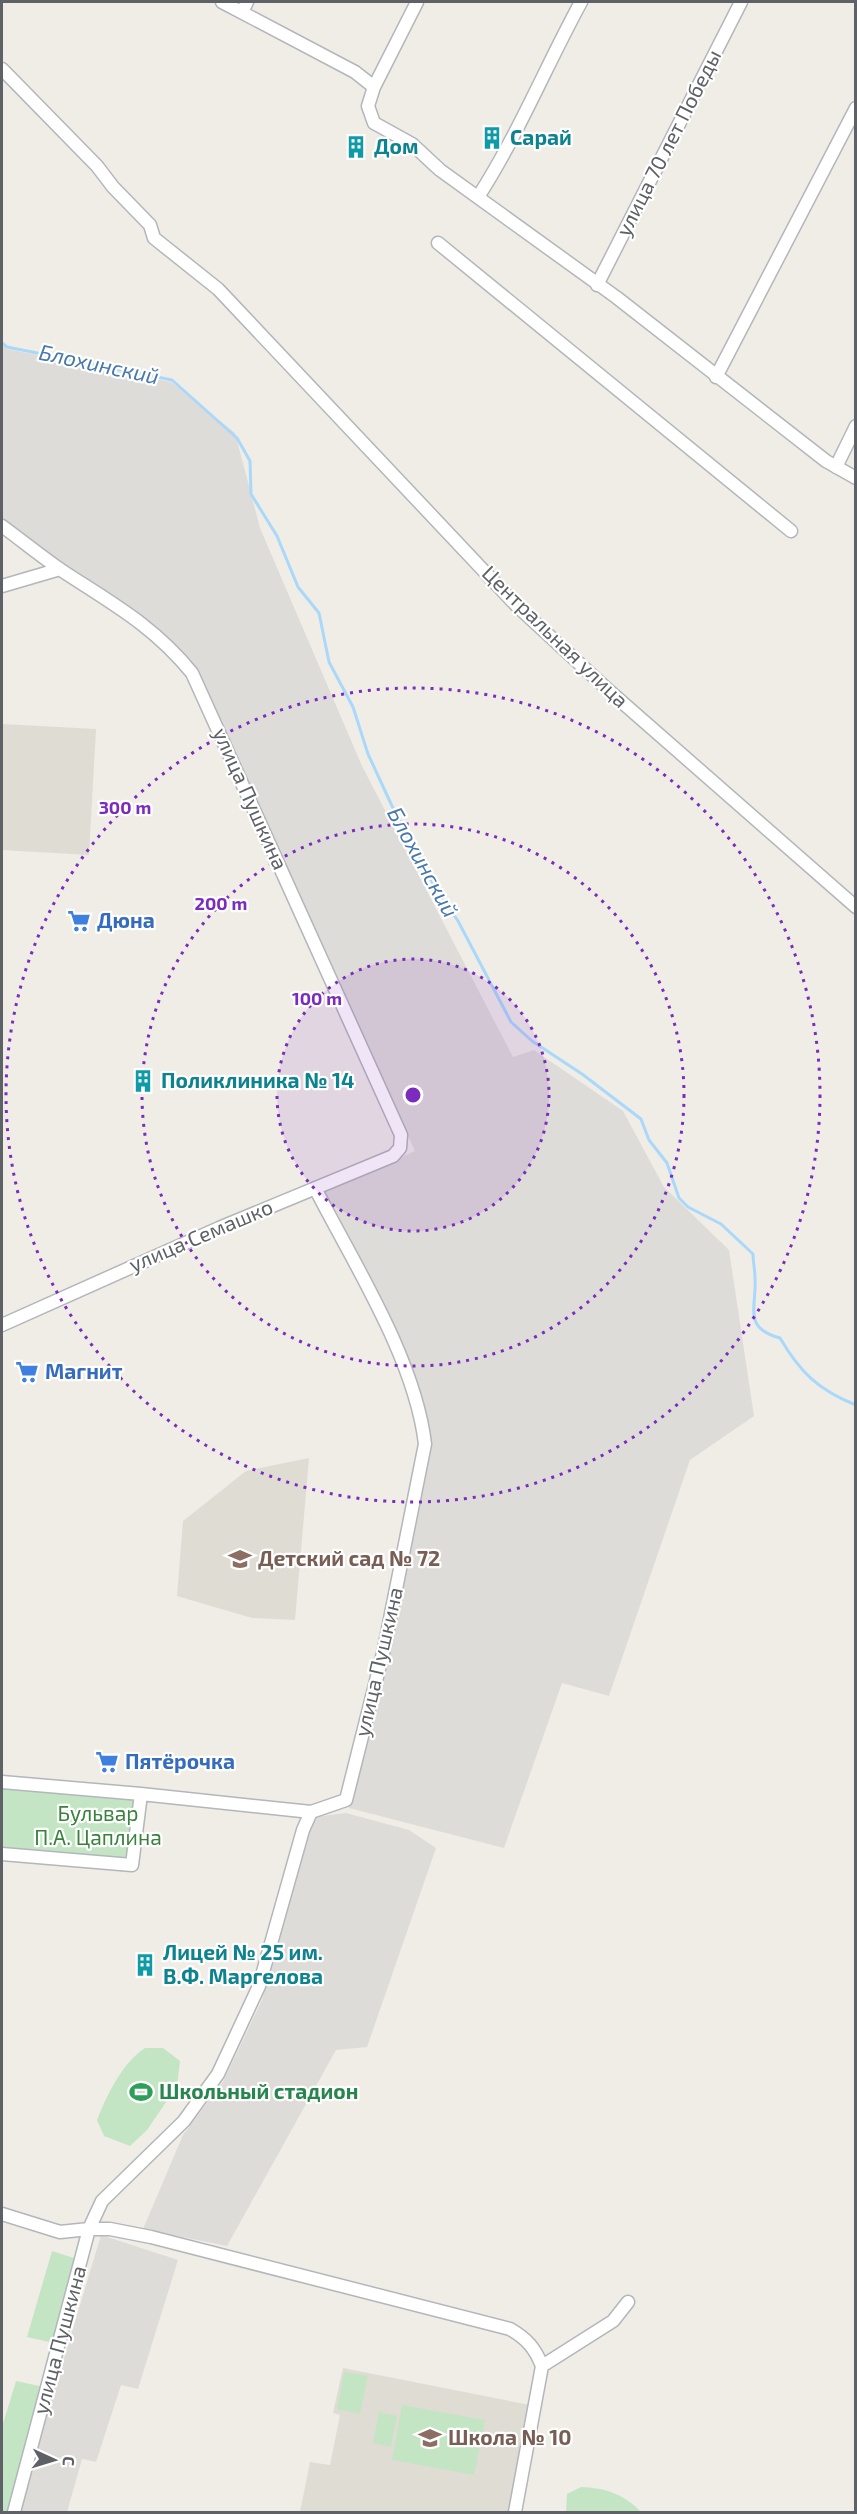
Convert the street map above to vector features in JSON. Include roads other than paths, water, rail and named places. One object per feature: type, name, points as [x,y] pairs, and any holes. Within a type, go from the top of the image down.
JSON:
[{"type":"street","points":[[222,2],[245,7],[355,72],[374,87]]},
{"type":"street","points":[[417,2],[374,87],[368,106],[374,123],[412,144],[440,170],[616,297],[836,467],[855,478]]},
{"type":"street","points":[[478,197],[499,165],[549,60],[581,2]]},
{"type":"street","name":"улица 70 лет Победы","points":[[597,285],[741,2]]},
{"type":"street","name":"Центральная улица","points":[[2,69],[97,166],[113,187],[150,225],[154,238],[218,289],[516,605],[607,689],[855,907]]},
{"type":"street","points":[[716,376],[855,108]]},
{"type":"street","points":[[438,243],[791,531]]},
{"type":"street","points":[[836,467],[855,426]]},
{"type":"street","name":"улица Пушкина","points":[[2,526],[60,569],[137,618],[176,654],[192,673],[401,1135],[400,1148]]},
{"type":"street","points":[[2,586],[60,569]]},
{"type":"street","name":"улица Семашко","points":[[2,1325],[219,1228],[393,1156],[400,1148]]},
{"type":"street","name":"улица Пушкина","points":[[311,1812],[345,1800],[384,1649],[424,1444],[422,1417],[403,1361],[315,1188]]},
{"type":"street","points":[[2,1782],[311,1812],[303,1830],[259,1986],[218,2074],[184,2121],[102,2201],[89,2229],[110,2229],[151,2238],[510,2329],[527,2339],[536,2351],[542,2366],[515,2512]]},
{"type":"street","points":[[2,1854],[132,1865],[141,1794]]},
{"type":"street","name":"улица Пушкина","points":[[2,2214],[60,2232],[89,2229],[14,2512]]},
{"type":"street","points":[[542,2366],[613,2321],[628,2302]]},
{"type":"waterway","name":"Блохинский","points":[[2,343],[7,347],[172,380],[237,438],[250,461],[251,494],[277,536],[298,587],[319,613],[329,662],[353,707],[368,754],[392,806],[435,887],[458,921],[511,1022],[532,1041],[582,1074],[641,1119],[649,1140],[667,1163],[679,1198],[688,1207],[721,1224],[753,1254],[754,1315],[760,1328],[780,1338],[795,1361],[811,1379],[831,1393],[856,1405]]},
{"type":"place","name":"Сарай","points":[[492,138]]},
{"type":"place","name":"Дом","points":[[356,147]]},
{"type":"place","name":"Дюна","points":[[79,921]]},
{"type":"place","name":"Поликлиника № 14","points":[[143,1081]]},
{"type":"place","name":"Магнит","points":[[27,1372]]},
{"type":"place","name":"Детский сад № 72","points":[[240,1559]]},
{"type":"place","name":"Пятёрочка","points":[[107,1762]]},
{"type":"place","name":"Лицей № 25 им. В.Ф. Маргелова","points":[[145,1965]]},
{"type":"place","name":"Школьный стадион","points":[[141,2092]]},
{"type":"place","name":"Школа № 10","points":[[430,2438]]},
{"type":"park label","name":"Бульвар П.А. Цаплина","points":[[98,1826]]}]
